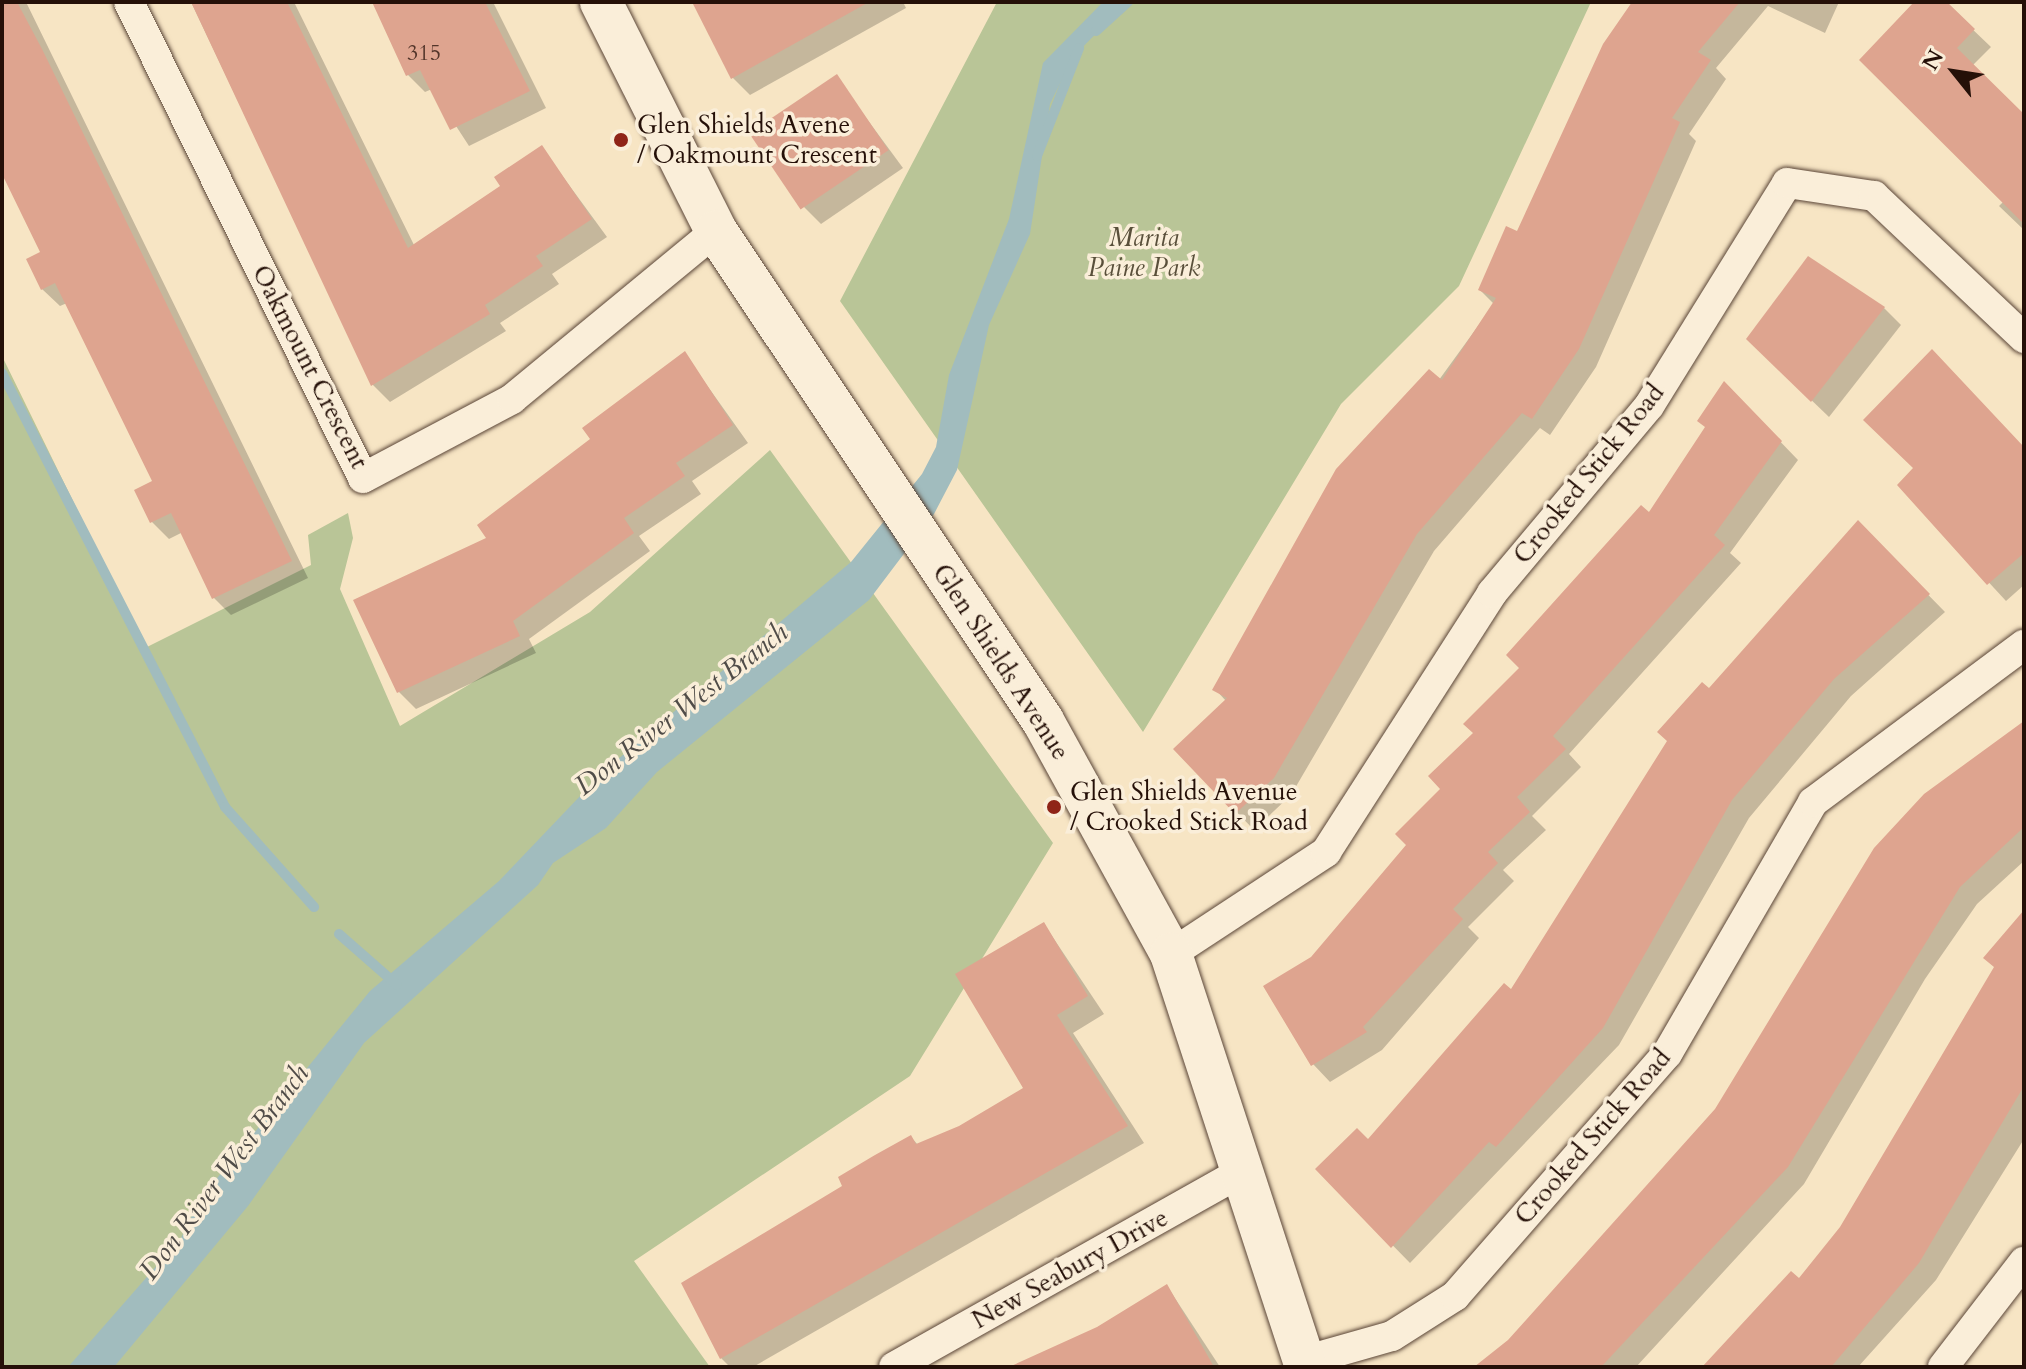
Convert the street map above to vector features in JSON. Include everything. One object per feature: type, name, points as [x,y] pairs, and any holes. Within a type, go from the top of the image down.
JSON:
[{"type":"street","name":"Oakmount Crescent","points":[[129,2],[363,478],[512,399],[716,231]]},
{"type":"street","name":"Glen Shields Avenue","points":[[601,2],[716,231],[1043,721],[1171,954],[1245,1170],[1305,1364]]},
{"type":"street","name":"Crooked Stick Road","points":[[1171,954],[1326,852],[1492,593],[1649,406],[1787,183],[1874,196],[2024,338]]},
{"type":"street","name":"Crooked Stick Road","points":[[1305,1364],[1392,1336],[1455,1296],[1667,1054],[1813,802],[2024,645]]},
{"type":"street","name":"New Seabury Drive","points":[[894,1367],[1245,1170]]},
{"type":"street","points":[[1943,1367],[2024,1262]]},
{"type":"green space","name":"Marita Paine Park","points":[[997,2],[1591,2],[1459,286],[1341,404],[1143,732],[840,301]]},
{"type":"green space","points":[[2,356],[145,648],[311,565],[308,535],[348,513],[353,538],[340,589],[400,726],[590,612],[770,450],[1053,843],[910,1076],[634,1261],[710,1367],[2,1367]]},
{"type":"water","points":[[1103,2],[1127,2],[1073,57],[1050,104],[1030,234],[989,325],[957,470],[934,514],[869,600],[657,772],[606,828],[553,863],[538,885],[364,1043],[248,1206],[114,1367],[68,1367],[181,1238],[200,1199],[370,991],[499,881],[604,771],[851,562],[922,474],[936,447],[949,375],[1009,219],[1043,63]]},
{"type":"building","points":[[2,2],[17,2],[42,49],[292,561],[212,599],[171,513],[150,523],[134,490],[152,481],[55,283],[41,290],[26,259],[40,252],[2,174]]},
{"type":"building","points":[[191,2],[287,2],[408,248],[500,186],[494,177],[542,145],[592,219],[536,256],[543,266],[485,305],[490,314],[371,386]]},
{"type":"building","points":[[372,2],[485,2],[530,91],[450,130],[420,70],[406,76]]},
{"type":"building","points":[[692,2],[869,2],[731,79]]},
{"type":"building","points":[[1632,2],[1740,2],[1698,52],[1711,60],[1672,118],[1680,122],[1579,349],[1532,419],[1522,413],[1417,534],[1274,778],[1235,814],[1173,749],[1227,698],[1212,690],[1336,469],[1429,369],[1442,380],[1496,298],[1478,290],[1506,226],[1517,231],[1603,44]]},
{"type":"building","points":[[1914,2],[1947,2],[1975,29],[1957,48],[2024,114],[2024,224],[1859,60]]},
{"type":"building","points":[[837,74],[888,150],[801,210],[749,133]]},
{"type":"building","points":[[1808,256],[1885,307],[1811,402],[1746,339]]},
{"type":"building","points":[[1932,349],[2024,447],[2024,553],[1987,585],[1897,485],[1913,468],[1863,420]]},
{"type":"building","points":[[685,351],[733,425],[676,463],[685,476],[624,518],[634,533],[513,621],[520,636],[397,693],[353,600],[486,538],[477,525],[590,439],[582,428]]},
{"type":"building","points":[[1724,381],[1782,441],[1714,535],[1725,545],[1553,736],[1566,749],[1517,797],[1530,812],[1488,852],[1498,863],[1453,909],[1463,919],[1363,1027],[1367,1032],[1311,1066],[1263,986],[1311,957],[1406,845],[1395,834],[1440,789],[1428,776],[1473,733],[1463,724],[1519,668],[1506,655],[1641,505],[1649,512],[1705,427],[1697,421]]},
{"type":"building","points":[[1858,520],[1930,594],[1834,679],[1732,800],[1603,1028],[1496,1147],[1489,1142],[1391,1248],[1315,1169],[1357,1128],[1368,1139],[1504,983],[1511,989],[1667,741],[1657,732],[1702,682],[1709,688]]},
{"type":"building","points":[[2024,721],[2024,827],[1960,887],[1788,1167],[1601,1367],[1474,1367],[1508,1340],[1715,1109],[1874,848],[1924,794]]},
{"type":"building","points":[[2024,910],[2024,1086],[1919,1263],[1831,1367],[1702,1367],[1791,1271],[1799,1278],[1840,1227],[1994,967],[1983,958]]},
{"type":"building","points":[[1044,922],[1088,996],[1057,1015],[1128,1126],[720,1359],[681,1283],[842,1186],[838,1177],[875,1155],[911,1135],[916,1144],[959,1126],[1023,1088],[955,974]]},
{"type":"building","points":[[1167,1284],[1214,1367],[1009,1367],[1097,1327]]},
{"type":"waterway","name":"Don River West Branch","points":[[1096,31],[1128,2]]},
{"type":"waterway","name":"Don River West Branch","points":[[1037,156],[1079,48]]},
{"type":"waterway","points":[[2,373],[225,807],[314,907]]},
{"type":"waterway","points":[[339,934],[397,985]]},
{"type":"place","name":"Glen Shields Avene / Oakmount Crescent","points":[[621,140]]},
{"type":"place","name":"Glen Shields Avenue / Crooked Stick Road","points":[[1054,807]]}]
